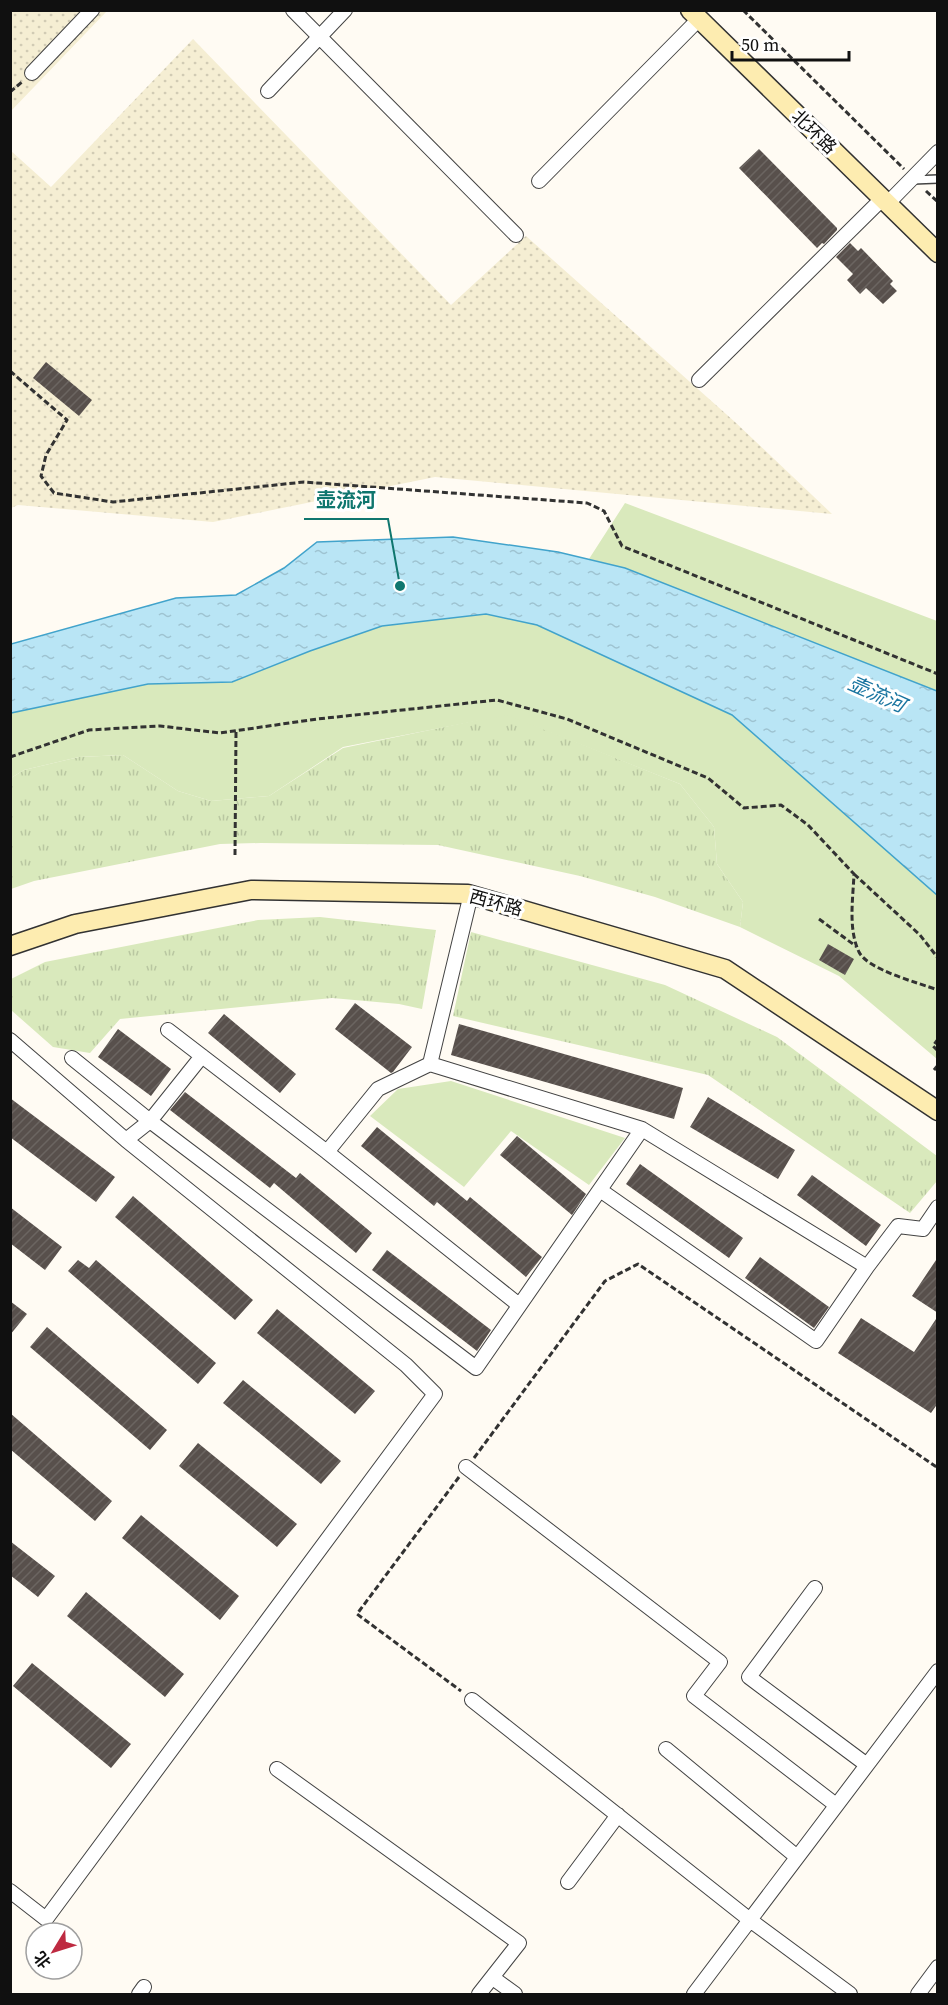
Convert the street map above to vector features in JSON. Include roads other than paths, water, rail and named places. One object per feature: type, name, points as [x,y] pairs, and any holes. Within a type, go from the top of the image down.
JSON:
[{"type":"main road","name":"北环路","points":[[694,15],[938,253]]},
{"type":"main road","name":"西环路","points":[[10,946],[75,924],[251,890],[471,894],[725,969],[938,1111]]},
{"type":"street","points":[[32,73],[92,10]]},
{"type":"street","points":[[293,10],[516,235]]},
{"type":"street","points":[[268,91],[345,10]]},
{"type":"street","points":[[539,181],[694,15]]},
{"type":"street","points":[[699,380],[885,201],[913,179],[938,152]]},
{"type":"street","points":[[430,1064],[471,894]]},
{"type":"street","points":[[168,1030],[327,1152],[519,1305]]},
{"type":"street","points":[[10,1040],[126,1140],[406,1365],[435,1394],[46,1919],[10,1891]]},
{"type":"street","points":[[126,1140],[150,1121],[202,1056]]},
{"type":"street","points":[[72,1059],[150,1121],[476,1368],[642,1129]]},
{"type":"street","points":[[327,1152],[378,1089],[430,1064],[642,1129],[867,1266]]},
{"type":"street","points":[[600,1190],[816,1341],[867,1266],[898,1226],[923,1229],[938,1207]]},
{"type":"street","points":[[466,1467],[720,1662],[694,1696],[836,1806]]},
{"type":"street","points":[[814,1588],[748,1677],[867,1765]]},
{"type":"street","points":[[694,1995],[938,1671]]},
{"type":"street","points":[[472,1700],[750,1920],[850,1995]]},
{"type":"street","points":[[666,1749],[797,1857]]},
{"type":"street","points":[[277,1769],[519,1943],[479,1995]]},
{"type":"street","points":[[568,1882],[618,1815]]},
{"type":"street","points":[[918,1995],[938,1967]]},
{"type":"street","points":[[493,1978],[515,1995]]},
{"type":"lane","points":[[913,179],[938,179]]},
{"type":"water","points":[[453,537],[558,552],[625,568],[937,691],[937,895],[732,715],[537,625],[486,614],[382,626],[232,682],[148,684],[11,713],[11,644],[176,598],[236,595],[284,568],[317,542]]},
{"type":"place","name":"壶流河","points":[[400,586]]}]
